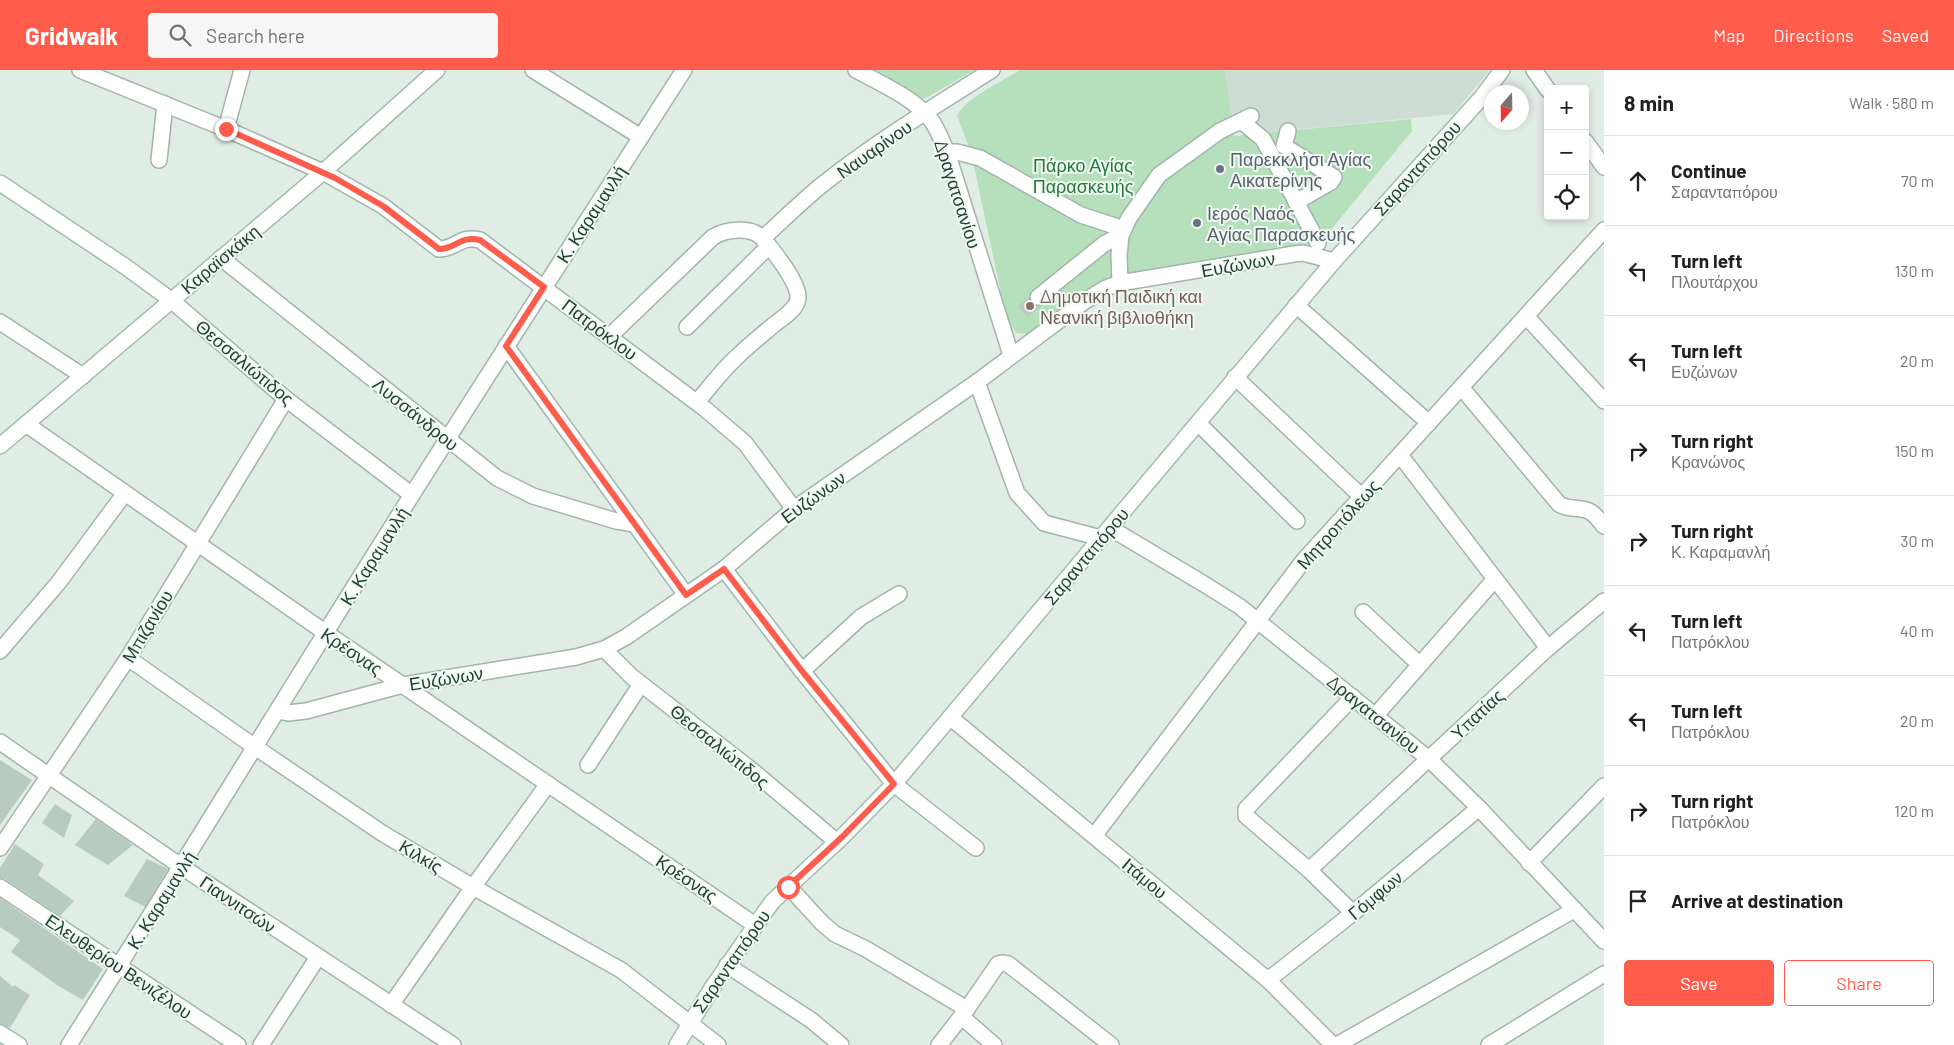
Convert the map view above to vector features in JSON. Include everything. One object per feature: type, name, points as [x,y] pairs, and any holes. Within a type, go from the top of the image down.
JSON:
[{"type":"street","name":"Πατρόκλου","points":[[80,70],[112,76],[165,104],[323,172],[383,206],[433,246],[444,249],[467,238],[480,240],[697,402],[745,443],[794,509]]},
{"type":"street","points":[[226,129],[242,70]]},
{"type":"street","name":"Καραϊσκάκη","points":[[0,446],[323,172],[437,70]]},
{"type":"street","points":[[533,70],[641,137]]},
{"type":"street","name":"Κ. Καραμανλή","points":[[69,1045],[182,867],[447,439],[684,70]]},
{"type":"street","name":"Δραγατσανίου","points":[[856,70],[906,98],[932,122],[947,152],[1011,355]]},
{"type":"street","name":"Ναυαρίνου","points":[[687,327],[823,184],[924,113],[992,70]]},
{"type":"street","name":"Σαρανταπόρου","points":[[677,1045],[689,1022],[772,902],[837,842],[894,784],[1296,305],[1482,97],[1502,70]]},
{"type":"street","points":[[1534,70],[1544,85]]},
{"type":"street","points":[[158,160],[165,104]]},
{"type":"street","points":[[1120,284],[1119,255],[1123,232],[1142,198],[1159,175],[1199,146],[1246,118],[1263,139],[1318,243]]},
{"type":"street","points":[[1288,131],[1284,146],[1334,177],[1332,182],[1296,202]]},
{"type":"street","points":[[1589,146],[1604,167]]},
{"type":"street","points":[[947,152],[957,152],[980,158],[1081,215],[1123,232]]},
{"type":"street","name":"Θεσσαλιώτιδος","points":[[0,183],[126,267],[171,300],[286,398],[412,496]]},
{"type":"street","points":[[610,336],[713,237],[727,231],[744,230],[757,233],[766,242],[792,280],[798,292],[797,303],[787,314],[736,356],[697,402]]},
{"type":"street","name":"Μητροπόλεως","points":[[1094,836],[1298,567],[1604,230]]},
{"type":"street","points":[[1038,298],[1104,244],[1123,232]]},
{"type":"street","name":"Ευζώνων","points":[[278,711],[288,713],[306,711],[403,685],[576,657],[604,648],[626,638],[724,569],[794,509],[977,382],[1011,355],[1106,288],[1303,253],[1334,261]]},
{"type":"street","name":"Λυσσάνδρου","points":[[220,258],[490,473],[522,492],[616,521],[635,524]]},
{"type":"street","points":[[1296,305],[1429,423]]},
{"type":"street","points":[[1526,316],[1604,401]]},
{"type":"street","points":[[0,322],[83,376]]},
{"type":"street","points":[[506,346],[686,595]]},
{"type":"street","points":[[1235,377],[1362,497]]},
{"type":"street","name":"Δραγατσανίου","points":[[977,382],[1017,493],[1044,523],[1105,533],[1204,584],[1258,621],[1429,759],[1479,808],[1604,941]]},
{"type":"street","points":[[1461,387],[1558,504],[1569,509],[1585,510],[1597,518],[1604,526]]},
{"type":"street","name":"Μπιζανίου","points":[[0,848],[128,658],[286,398]]},
{"type":"street","points":[[1198,423],[1297,521]]},
{"type":"street","name":"Κρέσνας","points":[[26,424],[326,633],[756,925]]},
{"type":"street","points":[[1400,455],[1548,648]]},
{"type":"street","points":[[0,651],[59,582],[125,493]]},
{"type":"street","points":[[724,569],[802,671],[894,784],[976,848]]},
{"type":"street","points":[[1376,715],[1495,580]]},
{"type":"street","points":[[802,671],[861,617],[899,594]]},
{"type":"street","name":"Υπατίας","points":[[1309,870],[1548,648],[1604,601]]},
{"type":"street","points":[[1362,612],[1419,664]]},
{"type":"street","name":"Θεσσαλιώτιδος","points":[[604,648],[641,684],[754,772],[837,842]]},
{"type":"street","name":"Κιλκίς","points":[[128,658],[382,833],[473,887],[621,970],[718,1045]]},
{"type":"street","points":[[588,765],[641,684]]},
{"type":"street","points":[[1353,697],[1246,809],[1246,816],[1309,870],[1353,913]]},
{"type":"street","name":"Ιτάμου","points":[[951,718],[1268,980],[1333,1045]]},
{"type":"street","name":"Γιαννιτσών","points":[[0,742],[182,867],[453,1045]]},
{"type":"street","points":[[391,1005],[548,784]]},
{"type":"street","points":[[1529,863],[1603,790]]},
{"type":"street","name":"Γόμφων","points":[[1268,980],[1353,913],[1479,808]]},
{"type":"street","name":"Ελευθερίου Βενιζέλου","points":[[0,887],[238,1045]]},
{"type":"street","points":[[788,887],[835,934],[866,949],[964,1013],[994,1045]]},
{"type":"street","points":[[1337,1045],[1574,910]]},
{"type":"street","points":[[261,1045],[318,957]]},
{"type":"street","points":[[939,1045],[998,964],[1002,963],[1008,964],[1111,1045]]},
{"type":"street","points":[[727,965],[811,1020],[841,1045]]},
{"type":"street","points":[[1489,1045],[1604,974]]},
{"type":"street","points":[[0,1032],[19,1045]]},
{"type":"shaded area","points":[[1225,70],[1490,70],[1453,114],[1252,134],[1231,118]]},
{"type":"green space","points":[[864,70],[974,70],[928,97],[921,99]]},
{"type":"green space","name":"Πάρκο Αγίας Παρασκευής","points":[[1020,70],[1225,70],[1234,136],[1411,119],[1412,131],[1321,242],[1108,277],[1029,334],[1016,333],[1009,322],[1004,307],[971,152],[957,116],[976,97]]},
{"type":"building","name":"Δημοτική Παιδική και Νεανική βιβλιοθήκη","points":[[1029,298],[1034,306],[1041,307],[1027,317],[1018,306]]},
{"type":"building","points":[[0,760],[32,780],[0,825]]},
{"type":"building","points":[[55,804],[72,815],[64,838],[42,823]]},
{"type":"building","points":[[96,819],[133,845],[108,865],[75,845]]},
{"type":"building","points":[[15,844],[44,864],[38,875],[74,901],[60,916],[5,879],[0,878],[0,868]]},
{"type":"building","points":[[147,859],[168,869],[145,907],[124,896]]},
{"type":"building","points":[[0,898],[103,969],[83,1000],[57,985],[11,952],[20,940],[0,927]]},
{"type":"building","points":[[0,976],[13,987],[14,985],[30,995],[10,1028],[0,1024]]},
{"type":"place","name":"Παρεκκλήσι Αγίας Αικατερίνης","points":[[1220,169]]},
{"type":"place","name":"Ιερός Ναός Αγίας Παρασκευής","points":[[1197,223]]},
{"type":"place","name":"Δημοτική Παιδική και Νεανική βιβλιοθήκη","points":[[1030,306]]},
{"type":"route","points":[[226,129],[335,178],[383,206],[439,249],[444,249],[467,238],[480,240],[544,287],[506,346],[686,595],[724,569],[802,671],[894,784],[842,837],[788,887]]}]
